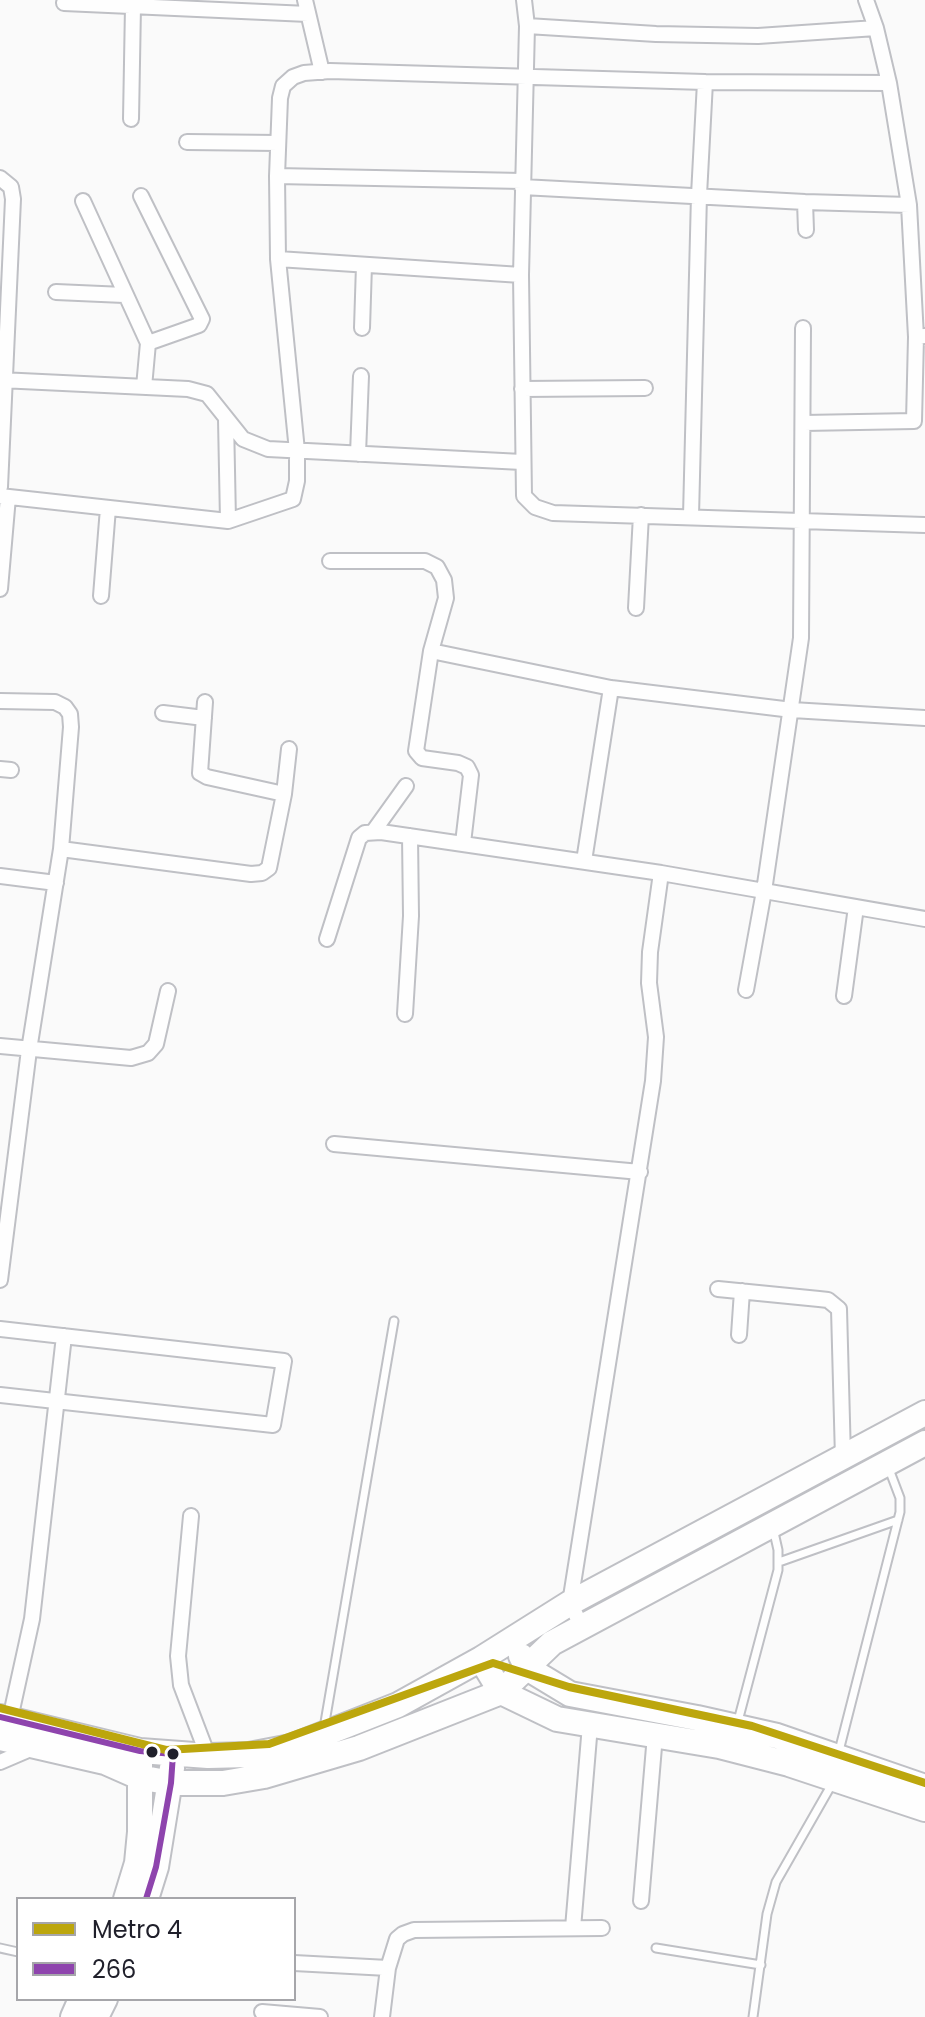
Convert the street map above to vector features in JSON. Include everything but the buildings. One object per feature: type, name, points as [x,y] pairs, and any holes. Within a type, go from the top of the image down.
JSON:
[{"type":"main road","points":[[3,1725],[140,1751],[173,1754],[249,1755],[291,1747],[398,1705],[481,1659],[570,1603],[925,1413]]},
{"type":"main road","points":[[3,1725],[35,1747],[98,1760],[139,1777],[171,1783],[223,1783],[264,1776],[359,1748],[501,1692],[557,1640],[925,1443]]},
{"type":"main road","points":[[513,1640],[527,1668],[570,1694],[777,1736],[836,1768],[925,1809]]},
{"type":"main road","points":[[557,1640],[556,1668],[562,1689]]},
{"type":"main road","points":[[481,1659],[501,1692],[557,1719],[719,1746],[789,1764],[836,1768],[925,1787]]},
{"type":"main road","points":[[127,1897],[137,1863],[140,1832],[140,1751]]},
{"type":"main road","points":[[147,1897],[156,1867],[173,1754]]},
{"type":"main road","points":[[98,1760],[130,1801],[140,1832]]},
{"type":"street","points":[[524,0],[527,26],[521,275],[524,496],[535,507],[553,513],[925,525]]},
{"type":"street","points":[[804,423],[920,421],[921,337],[909,205],[889,83],[866,0]]},
{"type":"street","points":[[64,3],[306,7],[322,72]]},
{"type":"street","points":[[131,119],[133,6]]},
{"type":"street","points":[[527,26],[656,34],[758,36],[876,28]]},
{"type":"street","points":[[3,493],[228,521],[293,499],[297,481],[297,451],[278,259],[277,176],[280,98],[283,86],[293,77],[322,72],[705,82],[889,83]]},
{"type":"street","points":[[691,516],[705,82]]},
{"type":"street","points":[[187,142],[278,143]]},
{"type":"street","points":[[277,176],[522,184],[805,202],[909,205]]},
{"type":"street","points":[[0,178],[11,187],[13,199],[5,280],[0,589]]},
{"type":"street","points":[[141,196],[202,319],[199,325],[148,343]]},
{"type":"street","points":[[83,201],[148,343],[144,387]]},
{"type":"street","points":[[805,202],[806,230]]},
{"type":"street","points":[[278,259],[521,275]]},
{"type":"street","points":[[362,328],[364,265]]},
{"type":"street","points":[[56,292],[124,295]]},
{"type":"street","points":[[746,990],[764,891],[801,638],[803,328]]},
{"type":"street","points":[[358,454],[361,376]]},
{"type":"street","points":[[2,381],[188,389],[207,394],[243,439],[255,445],[297,451],[522,462]]},
{"type":"street","points":[[522,389],[645,388]]},
{"type":"street","points":[[226,419],[228,521]]},
{"type":"street","points":[[101,596],[108,508]]},
{"type":"street","points":[[636,608],[641,515]]},
{"type":"street","points":[[330,561],[425,561],[437,567],[444,580],[446,598],[431,651],[416,751],[422,758],[467,767],[471,775],[463,843]]},
{"type":"street","points":[[431,651],[611,688],[792,710],[925,718]]},
{"type":"street","points":[[584,861],[611,688]]},
{"type":"street","points":[[0,701],[55,702],[70,714],[61,849],[29,1050],[0,1280]]},
{"type":"street","points":[[205,702],[200,773],[284,794]]},
{"type":"street","points":[[163,713],[204,718]]},
{"type":"street","points":[[61,849],[262,873],[269,868],[284,794],[289,749]]},
{"type":"street","points":[[373,832],[406,786]]},
{"type":"street","points":[[327,939],[359,838],[373,832],[661,873],[925,919]]},
{"type":"street","points":[[405,1014],[411,916],[410,836]]},
{"type":"street","points":[[582,1627],[570,1603],[640,1172],[654,1066],[656,1037],[649,983],[650,952],[661,873]]},
{"type":"street","points":[[0,876],[56,883]]},
{"type":"street","points":[[844,996],[856,907]]},
{"type":"street","points":[[0,1046],[131,1058],[148,1053],[156,1044],[168,991]]},
{"type":"street","points":[[334,1144],[640,1172]]},
{"type":"street","points":[[718,1289],[828,1300],[839,1309],[843,1458]]},
{"type":"street","points":[[739,1335],[742,1291]]},
{"type":"street","points":[[0,1329],[284,1361],[273,1425],[0,1395]]},
{"type":"street","points":[[3,1725],[32,1619],[64,1336]]},
{"type":"street","points":[[191,1516],[178,1656],[181,1685],[208,1756]]},
{"type":"street","points":[[573,1928],[590,1725]]},
{"type":"street","points":[[641,1901],[655,1735]]},
{"type":"street","points":[[0,1762],[35,1747]]},
{"type":"street","points":[[382,2017],[388,1968],[397,1939],[414,1930],[602,1928]]},
{"type":"street","points":[[296,1963],[388,1968]]},
{"type":"street","points":[[262,2012],[320,2017]]},
{"type":"lane","points":[[323,1734],[394,1321]]},
{"type":"lane","points":[[753,2017],[767,1914],[776,1882],[836,1768],[898,1520],[900,1498],[887,1463]]},
{"type":"lane","points":[[779,1562],[898,1520]]},
{"type":"lane","points":[[737,1727],[758,1655],[779,1562],[772,1524]]},
{"type":"lane","points":[[656,1948],[761,1965]]},
{"type":"metro line","name":"4","points":[[0,1708],[166,1750],[269,1744],[493,1663],[569,1687],[752,1726],[925,1783]]},
{"type":"transit line","name":"266","points":[[0,1717],[140,1751],[173,1754],[156,1867],[147,1897]]}]
